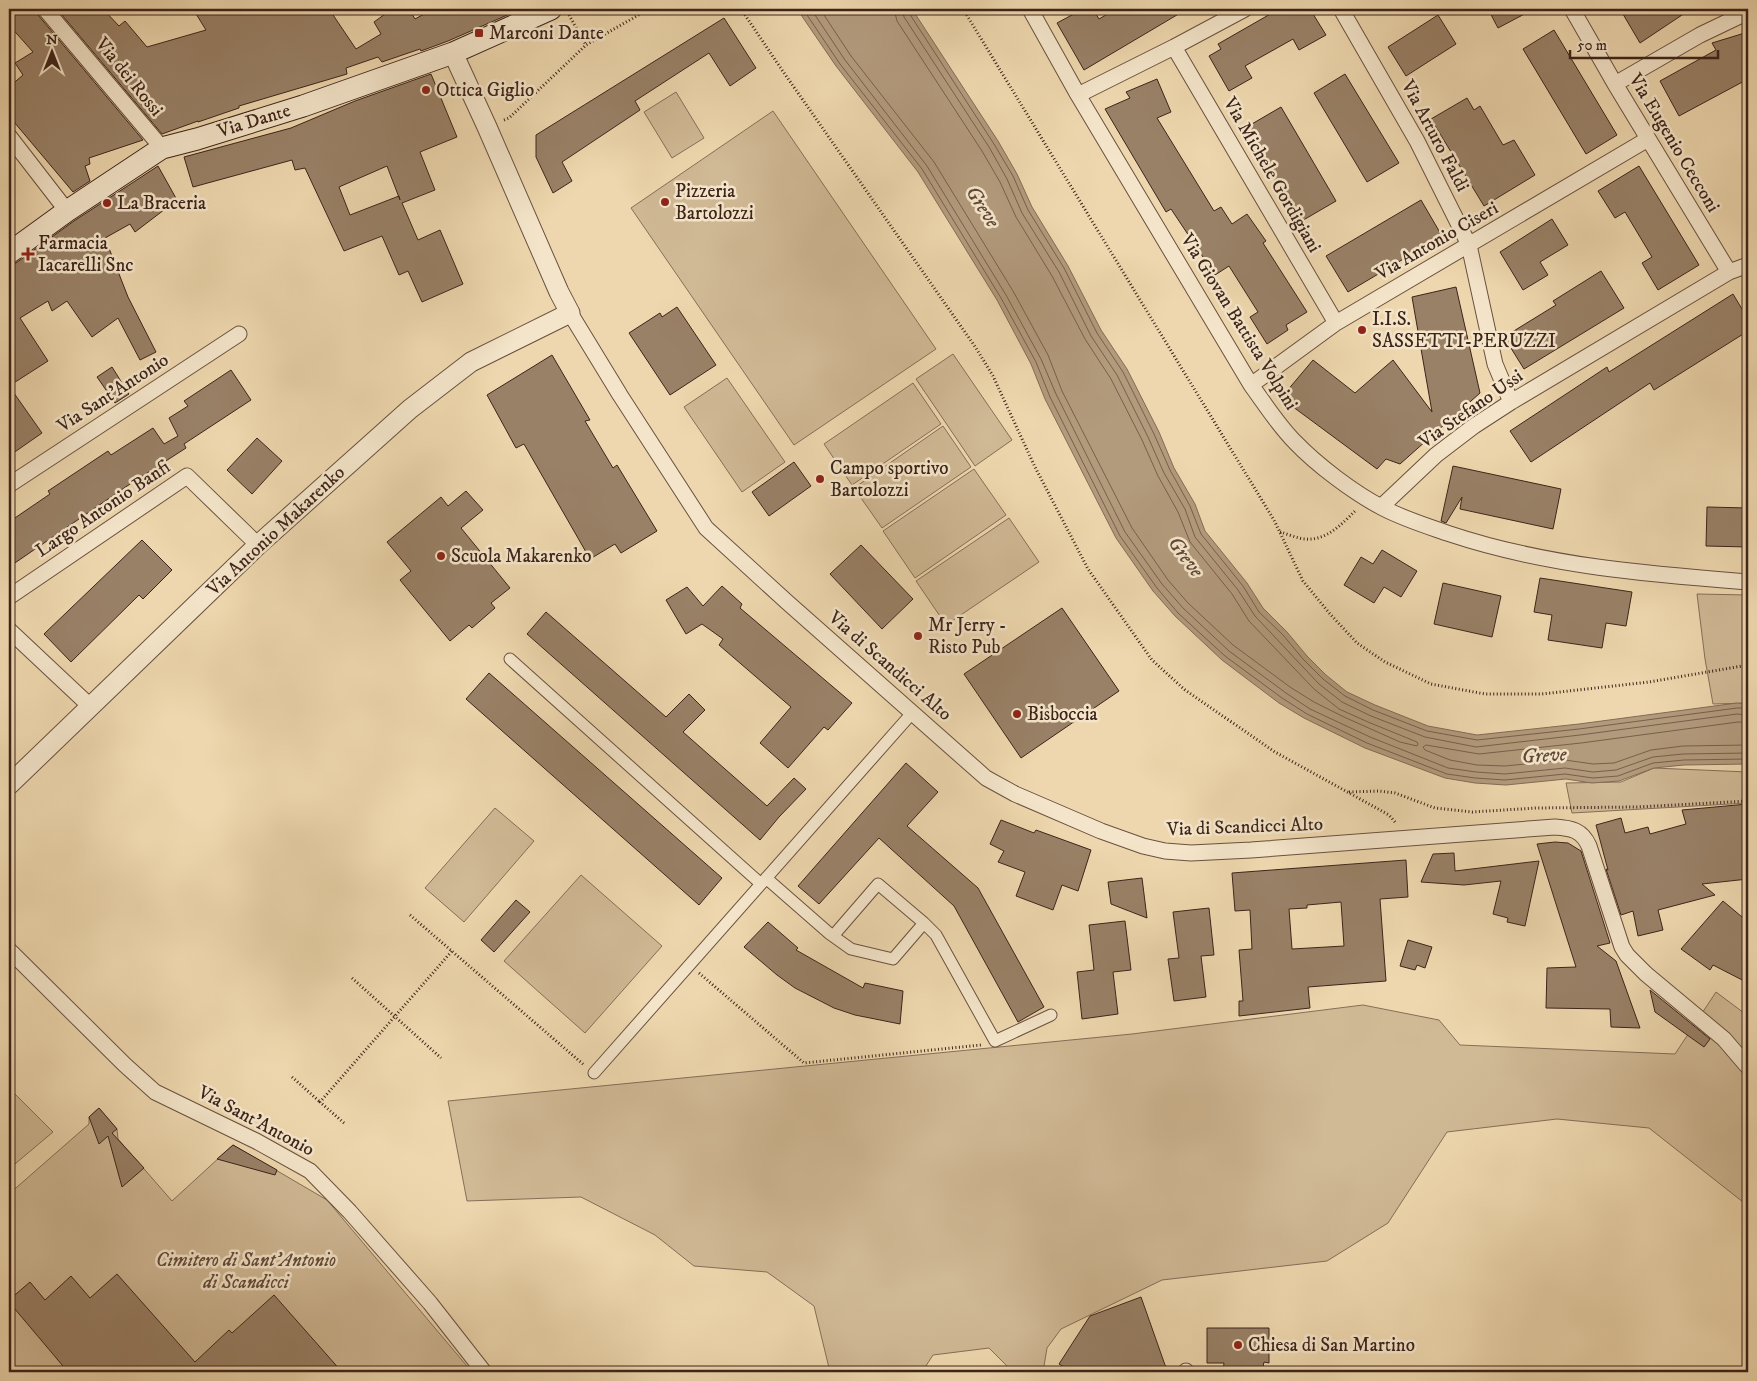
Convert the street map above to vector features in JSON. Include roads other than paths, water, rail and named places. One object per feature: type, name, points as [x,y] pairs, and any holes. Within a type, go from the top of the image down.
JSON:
[{"type":"main road","name":"Via Dante","points":[[9,252],[67,210],[162,148],[303,106],[453,53],[551,9]]},
{"type":"street","name":"Via dei Rossi","points":[[45,9],[162,148]]},
{"type":"street","name":"Via Giovan Battista Volpini","points":[[1030,9],[1078,96],[1251,385],[1294,442],[1332,474],[1381,507],[1408,520],[1483,545],[1575,564],[1651,575],[1748,582]]},
{"type":"street","points":[[1078,96],[1245,9]]},
{"type":"street","name":"Via Arturo Faldi","points":[[1341,9],[1418,141],[1469,245],[1495,364],[1511,402]]},
{"type":"street","name":"Via Eugenio Cecconi","points":[[1572,9],[1728,272]]},
{"type":"street","points":[[1615,84],[1700,35],[1748,12]]},
{"type":"street","name":"Via Michele Gordigiani","points":[[1174,47],[1336,323]]},
{"type":"street","points":[[453,53],[570,313]]},
{"type":"street","points":[[9,136],[67,210]]},
{"type":"street","name":"Via Antonio Ciseri","points":[[1251,385],[1336,323],[1648,139]]},
{"type":"street","name":"Via Stefano Ussi","points":[[1381,507],[1436,455],[1474,426],[1728,272],[1748,265]]},
{"type":"street","name":"Via Antonio Makarenko","points":[[9,785],[258,545],[362,450],[446,380],[481,357],[570,313]]},
{"type":"street","name":"Via di Scandicci Alto","points":[[570,313],[620,395],[706,528],[986,778],[1062,815],[1101,831],[1155,849],[1191,853],[1555,827],[1575,830],[1582,835],[1590,846],[1622,948],[1627,955],[1646,974],[1724,1039],[1748,1066]]},
{"type":"street","name":"Via Sant'Antonio","points":[[9,485],[239,334]]},
{"type":"street","name":"Largo Antonio Banfi","points":[[9,598],[187,476],[258,545]]},
{"type":"street","points":[[9,630],[91,707]]},
{"type":"street","points":[[510,659],[764,881],[851,949],[892,959],[924,923]]},
{"type":"street","points":[[594,1073],[913,712]]},
{"type":"street","points":[[833,936],[878,884],[936,935],[995,1041],[1051,1015]]},
{"type":"street","name":"Via Sant'Antonio","points":[[9,950],[125,1065],[155,1092],[256,1141],[310,1171],[350,1212],[430,1303],[484,1372]]},
{"type":"water","name":"Greve","points":[[797,9],[912,9],[998,141],[1017,174],[1032,207],[1068,266],[1101,330],[1127,369],[1159,432],[1174,468],[1195,504],[1205,531],[1247,583],[1263,608],[1326,675],[1347,692],[1428,726],[1477,735],[1579,724],[1737,703],[1748,704],[1748,764],[1684,765],[1654,768],[1619,781],[1592,783],[1566,779],[1506,785],[1475,783],[1445,778],[1365,748],[1304,718],[1279,703],[1222,660],[1175,616],[1153,591],[1116,538],[1045,399],[1031,364],[997,300],[918,172],[836,66]]},
{"type":"place","name":"Marconi Dante","points":[[479,33]]},
{"type":"place","name":"Ottica Giglio","points":[[426,90]]},
{"type":"place","name":"Pizzeria Bartolozzi","points":[[665,202]]},
{"type":"place","name":"La Braceria","points":[[107,203]]},
{"type":"place","name":"Farmacia Iacarelli Snc","points":[[28,254]]},
{"type":"place","name":"I.I.S. SASSETTI-PERUZZI","points":[[1362,330]]},
{"type":"place","name":"Campo sportivo Bartolozzi","points":[[820,479]]},
{"type":"place","name":"Scuola Makarenko","points":[[441,556]]},
{"type":"place","name":"Mr Jerry - Risto Pub","points":[[918,636]]},
{"type":"place","name":"Bisboccia","points":[[1017,714]]},
{"type":"place","name":"Chiesa di San Martino","points":[[1238,1345]]},
{"type":"park label","name":"Cimitero di Sant'Antonio di Scandicci","points":[[246,1271]]}]
